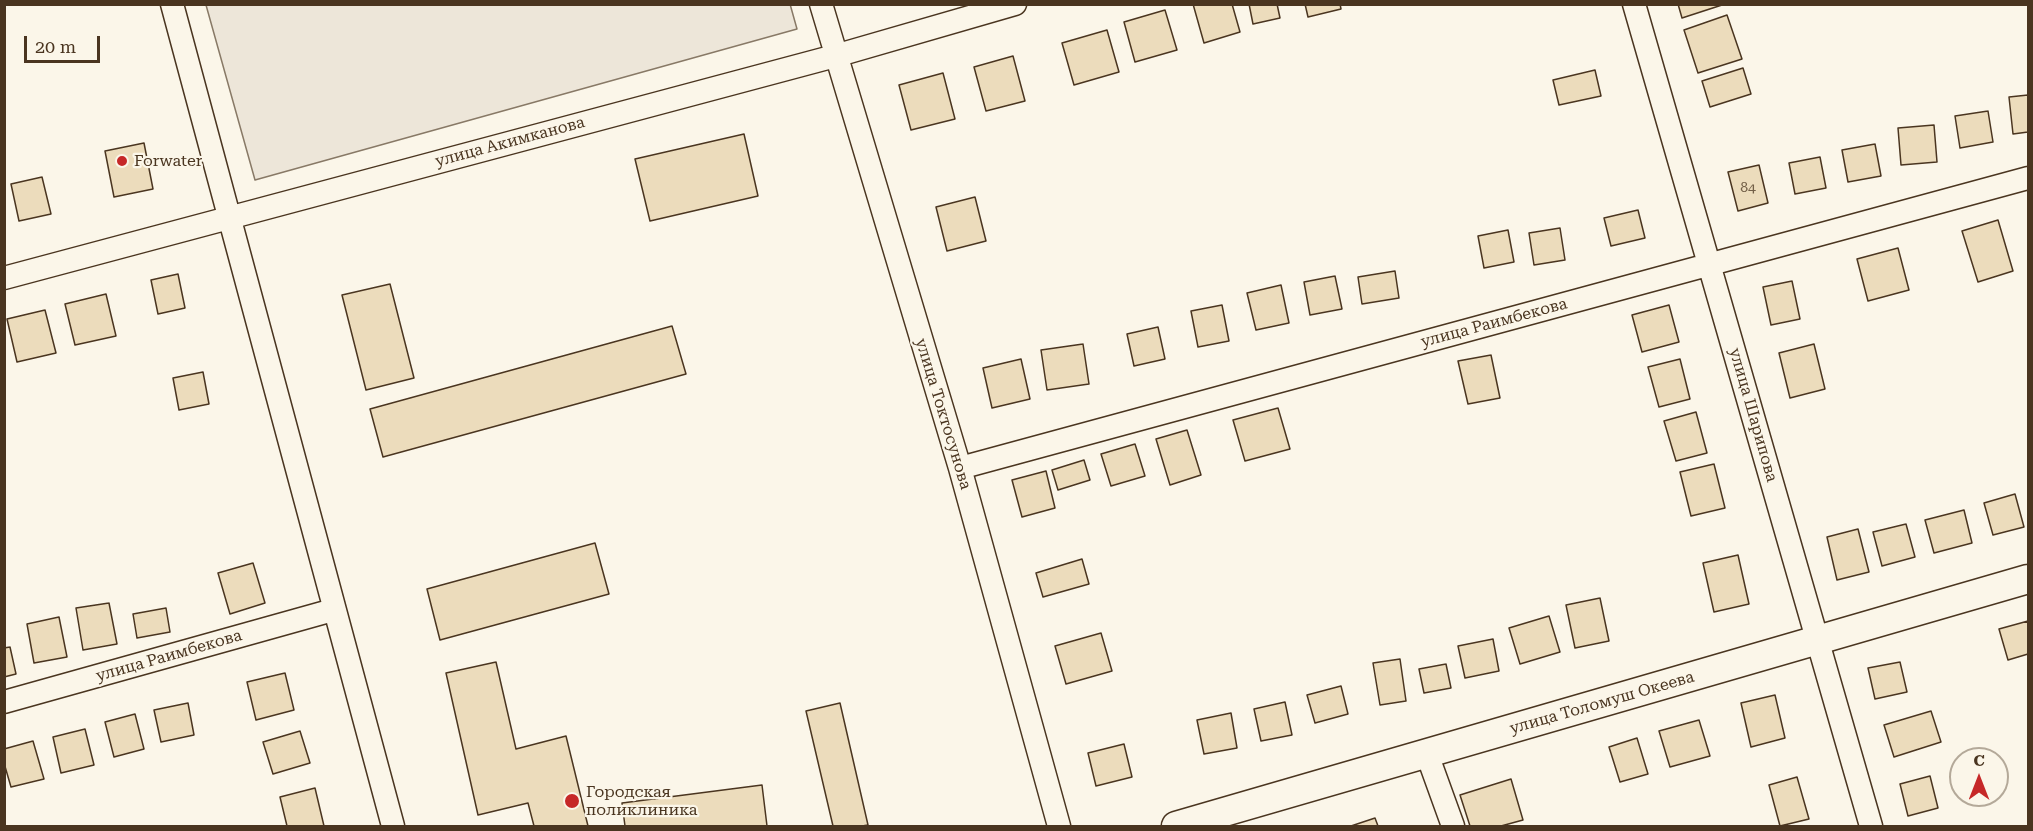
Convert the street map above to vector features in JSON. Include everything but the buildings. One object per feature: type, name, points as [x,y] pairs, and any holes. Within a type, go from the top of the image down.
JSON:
[{"type":"street","points":[[172,4],[333,610],[393,826]]},
{"type":"street","name":"улица Токтосунова","points":[[821,4],[960,468],[1059,826]]},
{"type":"street","name":"улица Акимканова","points":[[4,278],[835,56],[1015,4]]},
{"type":"street","name":"улица Шарипова","points":[[1634,4],[1871,826]]},
{"type":"street","name":"улица Раимбекова","points":[[960,468],[2028,178]]},
{"type":"street","name":"улица Толомуш Океева","points":[[1176,826],[2028,579]]},
{"type":"street","name":"улица Раимбекова","points":[[4,702],[333,610]]},
{"type":"street","points":[[1427,754],[1453,826]]},
{"type":"shaded area","points":[[790,4],[797,29],[255,180],[206,5]]},
{"type":"place","name":"Forwater","points":[[122,161]]},
{"type":"place","name":"Городская поликлиника","points":[[572,801]]}]
